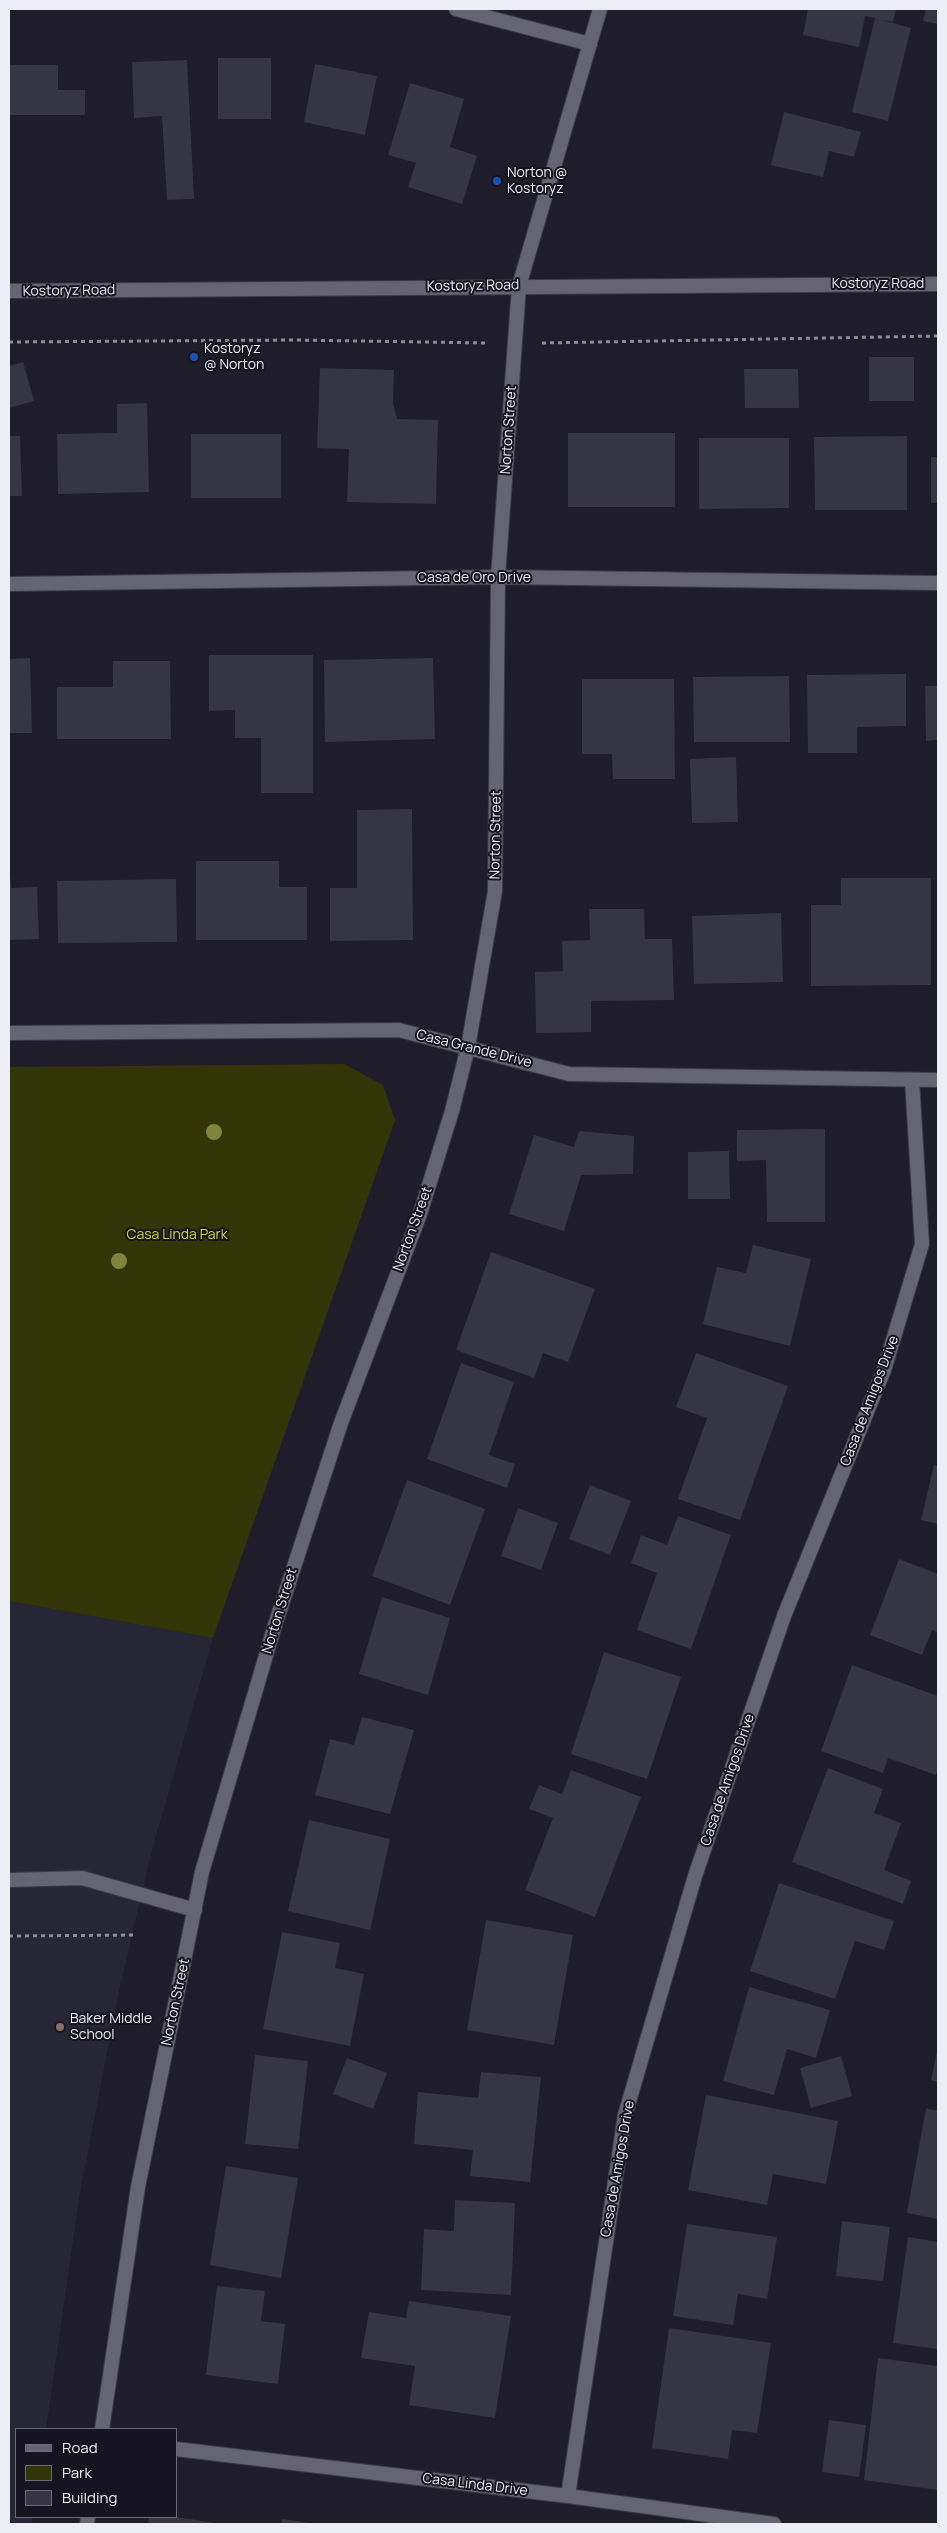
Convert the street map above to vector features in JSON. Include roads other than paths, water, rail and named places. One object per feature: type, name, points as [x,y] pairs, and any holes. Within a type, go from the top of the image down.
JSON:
[{"type":"street","points":[[456,9],[590,44]]},
{"type":"street","name":"Norton Street","points":[[102,2428],[138,2187],[202,1872],[275,1624],[341,1423],[420,1214],[452,1111],[468,1047],[496,891],[498,577],[519,286],[600,9]]},
{"type":"street","name":"Kostoryz Road","points":[[9,291],[938,284]]},
{"type":"street","name":"Casa de Oro Drive","points":[[9,584],[498,577],[938,583]]},
{"type":"street","name":"Casa Grande Drive","points":[[9,1033],[399,1030],[569,1074],[938,1080]]},
{"type":"street","name":"Casa de Amigos Drive","points":[[568,2496],[625,2115],[698,1866],[784,1616],[884,1370],[922,1244],[912,1080]]},
{"type":"street","points":[[9,1880],[82,1878],[195,1910]]},
{"type":"street","name":"Casa Linda Drive","points":[[178,2449],[568,2496],[774,2524]]},
{"type":"place","name":"Norton @ Kostoryz","points":[[497,181]]},
{"type":"place","name":"Kostoryz @ Norton","points":[[194,357]]},
{"type":"place","name":"Baker Middle School","points":[[60,2027]]},
{"type":"park label","name":"Casa Linda Park","points":[[177,1235]]}]
